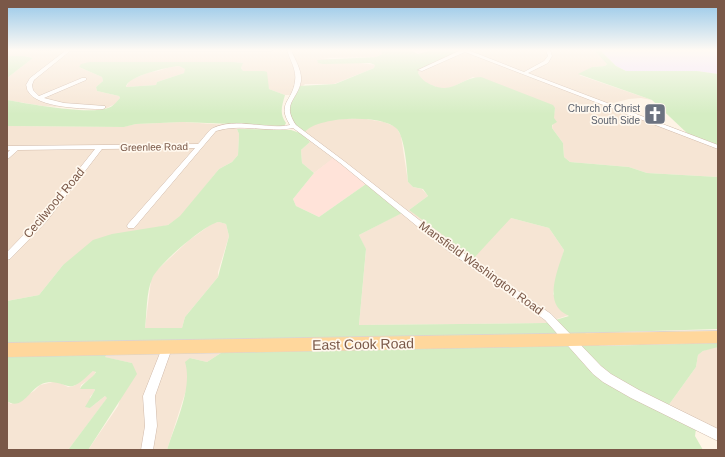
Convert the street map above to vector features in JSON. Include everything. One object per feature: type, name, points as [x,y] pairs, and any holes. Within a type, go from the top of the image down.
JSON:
[{"type":"main road","name":"East Cook Road","points":[[7,350],[428,343],[718,336]]},
{"type":"street","points":[[43,71],[30,82],[30,91],[64,106],[102,107]]},
{"type":"street","points":[[294,126],[288,120],[286,111],[298,78],[296,71]]},
{"type":"street","points":[[521,71],[718,147]]},
{"type":"street","points":[[41,97],[84,79]]},
{"type":"street","name":"Greenlee Road","points":[[7,148],[199,146],[211,133],[217,129],[236,127],[284,129],[294,126]]},
{"type":"street","name":"Mansfield Washington Road","points":[[294,126],[454,251],[538,309],[597,370],[607,378],[635,394],[718,435]]},
{"type":"street","points":[[131,226],[199,146]]},
{"type":"street","name":"Cecilwood Road","points":[[7,257],[43,220],[100,147]]},
{"type":"street","points":[[7,157],[16,148]]},
{"type":"street","points":[[148,450],[151,426],[150,396],[167,348]]},
{"type":"shaded area","points":[[16,71],[89,71],[102,77],[103,81],[96,87],[97,91],[119,96],[120,98],[115,104],[107,108],[94,109],[43,106],[7,100],[7,78]]},
{"type":"shaded area","points":[[185,71],[184,73],[157,82],[156,85],[126,87],[130,80],[150,72]]},
{"type":"shaded area","points":[[264,71],[366,71],[334,84],[305,84],[294,95],[285,95],[269,89]]},
{"type":"shaded area","points":[[419,71],[585,71],[579,75],[652,100],[641,98],[629,99],[609,104],[718,145],[718,177],[647,173],[629,167],[570,162],[564,157],[563,143],[552,128],[555,108],[473,77],[450,88],[441,89],[422,81]]},
{"type":"shaded area","points":[[699,71],[718,71],[718,74]]},
{"type":"shaded area","points":[[360,118],[384,122],[396,127],[401,136],[408,182],[413,187],[422,189],[428,196],[409,210],[511,218],[549,228],[564,250],[553,294],[569,315],[545,323],[359,325],[366,250],[359,235],[401,213],[334,158],[314,173],[302,163],[301,150],[310,142],[303,134],[310,126],[328,120]]},
{"type":"shaded area","points":[[183,122],[228,125],[237,129],[239,134],[238,155],[232,162],[219,169],[181,216],[168,225],[155,228],[63,265],[39,295],[7,301],[7,126],[123,127],[136,124]]},
{"type":"shaded area","points":[[333,158],[366,184],[319,217],[296,206],[293,199],[314,173]]},
{"type":"shaded area","points":[[219,222],[226,224],[229,236],[218,272],[218,277],[185,317],[182,328],[145,328],[151,280],[155,272],[188,241],[213,223]]},
{"type":"shaded area","points":[[713,347],[718,347],[718,431],[668,406],[696,367],[698,355]]},
{"type":"shaded area","points":[[224,351],[207,362],[190,358],[188,384],[167,450],[88,450],[118,406],[132,363],[104,357],[107,353]]},
{"type":"shaded area","points":[[93,371],[96,371],[93,377],[81,385],[80,389],[94,389],[95,391],[90,397],[90,408],[105,396],[108,397],[68,450],[7,450],[7,401],[11,404],[34,391],[40,385],[53,382],[58,382],[68,387],[74,386]]},
{"type":"green space","points":[[7,71],[16,71],[7,78]]},
{"type":"green space","points":[[89,71],[155,71],[133,79],[126,87],[156,85],[157,82],[184,73],[184,71],[265,71],[267,72],[269,89],[285,95],[282,106],[282,116],[286,123],[285,125],[281,126],[183,122],[136,124],[124,127],[7,126],[7,100],[73,110],[99,110],[108,108],[120,98],[119,96],[97,91],[96,87],[103,81],[102,77]]},
{"type":"green space","points":[[366,71],[419,71],[422,79],[439,88],[451,87],[474,78],[481,77],[553,105],[555,108],[554,118],[557,122],[552,125],[552,128],[563,143],[564,157],[570,162],[629,167],[647,173],[718,177],[718,329],[585,333],[600,346],[718,343],[718,347],[703,351],[698,355],[696,367],[668,406],[696,429],[695,436],[703,450],[167,450],[185,394],[187,372],[185,362],[190,358],[207,362],[224,351],[7,346],[7,301],[39,295],[63,265],[93,240],[112,234],[168,225],[180,216],[219,169],[232,162],[238,155],[239,134],[237,129],[291,130],[303,134],[310,142],[301,150],[302,163],[314,173],[293,199],[296,206],[319,217],[366,184],[402,213],[359,235],[366,249],[359,325],[545,323],[569,316],[561,311],[556,305],[554,298],[555,282],[564,250],[549,228],[511,218],[474,258],[409,210],[428,196],[423,189],[413,187],[408,182],[402,138],[396,128],[389,123],[378,120],[364,119],[335,120],[312,127],[305,132],[298,127],[290,116],[289,111],[292,100],[299,86],[335,84]],"holes":[[[219,222],[226,224],[229,236],[218,277],[185,317],[182,328],[145,328],[150,285],[155,273],[162,265],[193,237],[213,224]]]},
{"type":"green space","points":[[583,71],[699,71],[718,74],[718,145],[688,134],[652,100],[578,74]]},
{"type":"green space","points":[[107,353],[105,357],[132,363],[137,374],[88,450],[68,450],[107,398],[105,396],[90,408],[85,407],[95,390],[80,389],[83,384],[96,372],[93,371],[81,382],[73,386],[66,386],[54,382],[45,383],[36,388],[25,399],[17,404],[7,401],[7,355]]},
{"type":"place","name":"Church of Christ South Side","points":[[655,114]]}]
